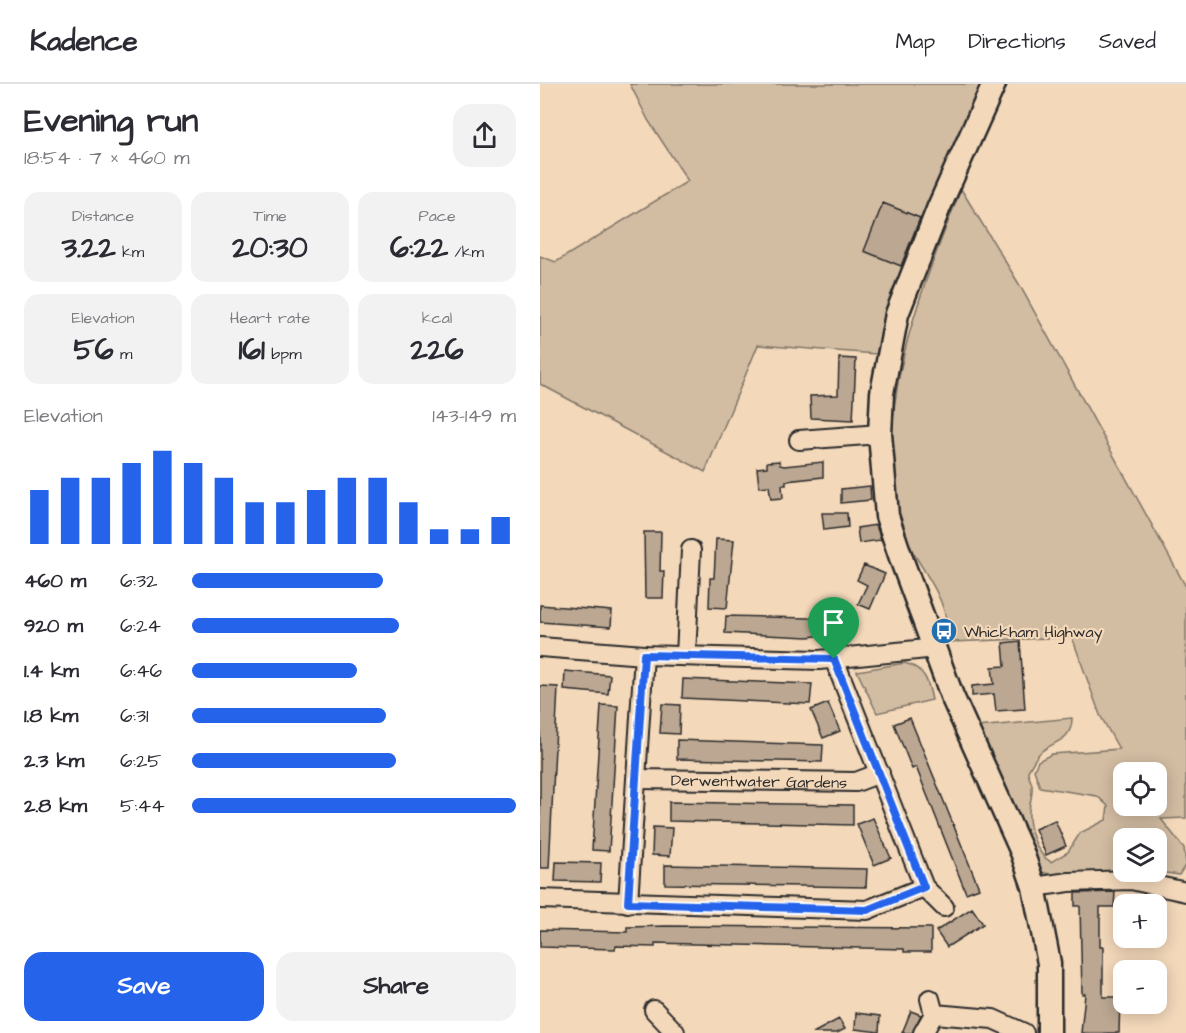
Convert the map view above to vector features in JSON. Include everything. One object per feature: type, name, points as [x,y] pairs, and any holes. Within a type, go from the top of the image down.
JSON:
[{"type":"main road","points":[[994,84],[939,207],[897,314],[882,393],[880,434],[887,516],[952,696],[1022,852],[1034,886],[1046,940],[1051,986],[1049,1033]]},
{"type":"street","points":[[799,440],[880,434]]},
{"type":"street","points":[[686,656],[691,550]]},
{"type":"street","points":[[540,647],[644,655],[834,659],[936,648]]},
{"type":"street","points":[[628,903],[644,655]]},
{"type":"street","points":[[834,659],[924,887],[944,907]]},
{"type":"street","name":"Derwentwater Gardens","points":[[637,779],[856,782],[880,773]]},
{"type":"street","points":[[1034,886],[1069,882],[1131,880],[1186,892]]},
{"type":"street","points":[[540,900],[867,910],[924,887]]},
{"type":"street","points":[[923,1033],[932,1006],[993,1019],[1022,1033]]},
{"type":"shaded area","points":[[630,84],[987,84],[893,303],[876,354],[758,345],[705,472],[540,384],[540,256],[556,262],[688,181],[648,120]]},
{"type":"shaded area","points":[[961,189],[1019,284],[1186,587],[1186,818],[1161,819],[1184,848],[1186,864],[1179,875],[1167,874],[1167,828],[1113,828],[1113,871],[1063,875],[1042,872],[1035,860],[1024,824],[977,727],[1072,718],[1069,731],[1063,739],[1040,753],[1028,771],[1032,785],[1029,810],[1031,832],[1045,858],[1051,862],[1068,852],[1080,833],[1106,820],[1108,806],[1097,796],[1040,787],[1034,770],[1038,761],[1052,754],[1119,749],[1100,715],[1072,637],[952,642],[941,602],[901,527],[892,474],[892,432],[905,349],[930,268]]},
{"type":"shaded area","points":[[905,663],[917,668],[925,676],[932,700],[877,713],[857,671]]},
{"type":"building","points":[[883,203],[920,218],[901,266],[864,251]]},
{"type":"building","points":[[839,358],[856,359],[853,420],[811,418],[810,396],[838,395]]},
{"type":"building","points":[[779,461],[780,465],[784,466],[823,462],[823,477],[786,481],[786,485],[782,485],[783,498],[771,499],[769,486],[759,487],[757,468],[767,467],[767,462]]},
{"type":"building","points":[[870,486],[871,500],[841,503],[841,489]]},
{"type":"building","points":[[822,513],[847,513],[848,527],[824,530]]},
{"type":"building","points":[[876,525],[881,540],[859,543],[857,528]]},
{"type":"building","points":[[644,532],[661,532],[660,571],[664,571],[663,598],[645,598]]},
{"type":"building","points":[[716,539],[734,540],[727,608],[709,607],[710,578],[714,578]]},
{"type":"building","points":[[864,565],[885,574],[870,609],[858,604],[867,585],[857,580]]},
{"type":"building","points":[[540,605],[612,611],[611,627],[540,622]]},
{"type":"building","points":[[846,613],[848,632],[808,637],[725,633],[726,616],[808,618]]},
{"type":"building","points":[[1020,641],[1025,709],[996,711],[994,694],[972,696],[972,686],[994,684],[992,667],[1005,666],[1003,643]]},
{"type":"building","points":[[565,671],[610,675],[608,694],[564,690]]},
{"type":"building","points":[[683,679],[812,684],[810,704],[682,698]]},
{"type":"building","points":[[540,686],[558,687],[549,868],[540,868]]},
{"type":"building","points":[[828,703],[840,731],[823,738],[811,710]]},
{"type":"building","points":[[662,704],[680,705],[679,734],[660,733]]},
{"type":"building","points":[[601,705],[618,706],[609,851],[592,850]]},
{"type":"building","points":[[910,718],[979,888],[966,893],[916,767],[912,769],[894,724]]},
{"type":"building","points":[[677,740],[823,745],[822,762],[677,759]]},
{"type":"building","points":[[669,802],[853,805],[853,825],[669,821]]},
{"type":"building","points":[[873,818],[891,858],[874,865],[857,824]]},
{"type":"building","points":[[1055,820],[1066,846],[1046,855],[1035,829]]},
{"type":"building","points":[[653,827],[672,828],[670,856],[652,855]]},
{"type":"building","points":[[556,862],[601,863],[600,882],[555,881]]},
{"type":"building","points":[[665,865],[867,869],[866,887],[665,884]]},
{"type":"building","points":[[1115,892],[1113,907],[1100,907],[1100,947],[1103,947],[1103,997],[1113,997],[1113,1014],[1120,1014],[1119,1033],[1081,1033],[1085,994],[1082,994],[1080,906],[1075,906],[1075,893]]},
{"type":"building","points":[[972,908],[983,924],[947,947],[936,931]]},
{"type":"building","points":[[627,927],[931,928],[931,952],[904,952],[904,949],[655,943],[655,947],[616,946],[615,949],[540,947],[540,930],[627,932]]},
{"type":"building","points":[[911,1011],[921,1015],[912,1033],[902,1033]]},
{"type":"building","points":[[856,1013],[880,1016],[879,1032],[855,1029]]},
{"type":"building","points":[[839,1019],[845,1029],[837,1033],[813,1033]]},
{"type":"place","name":"Whickham Highway","points":[[944,631]]},
{"type":"route","points":[[644,655],[834,659],[924,887],[867,910],[628,903],[644,655]]}]
